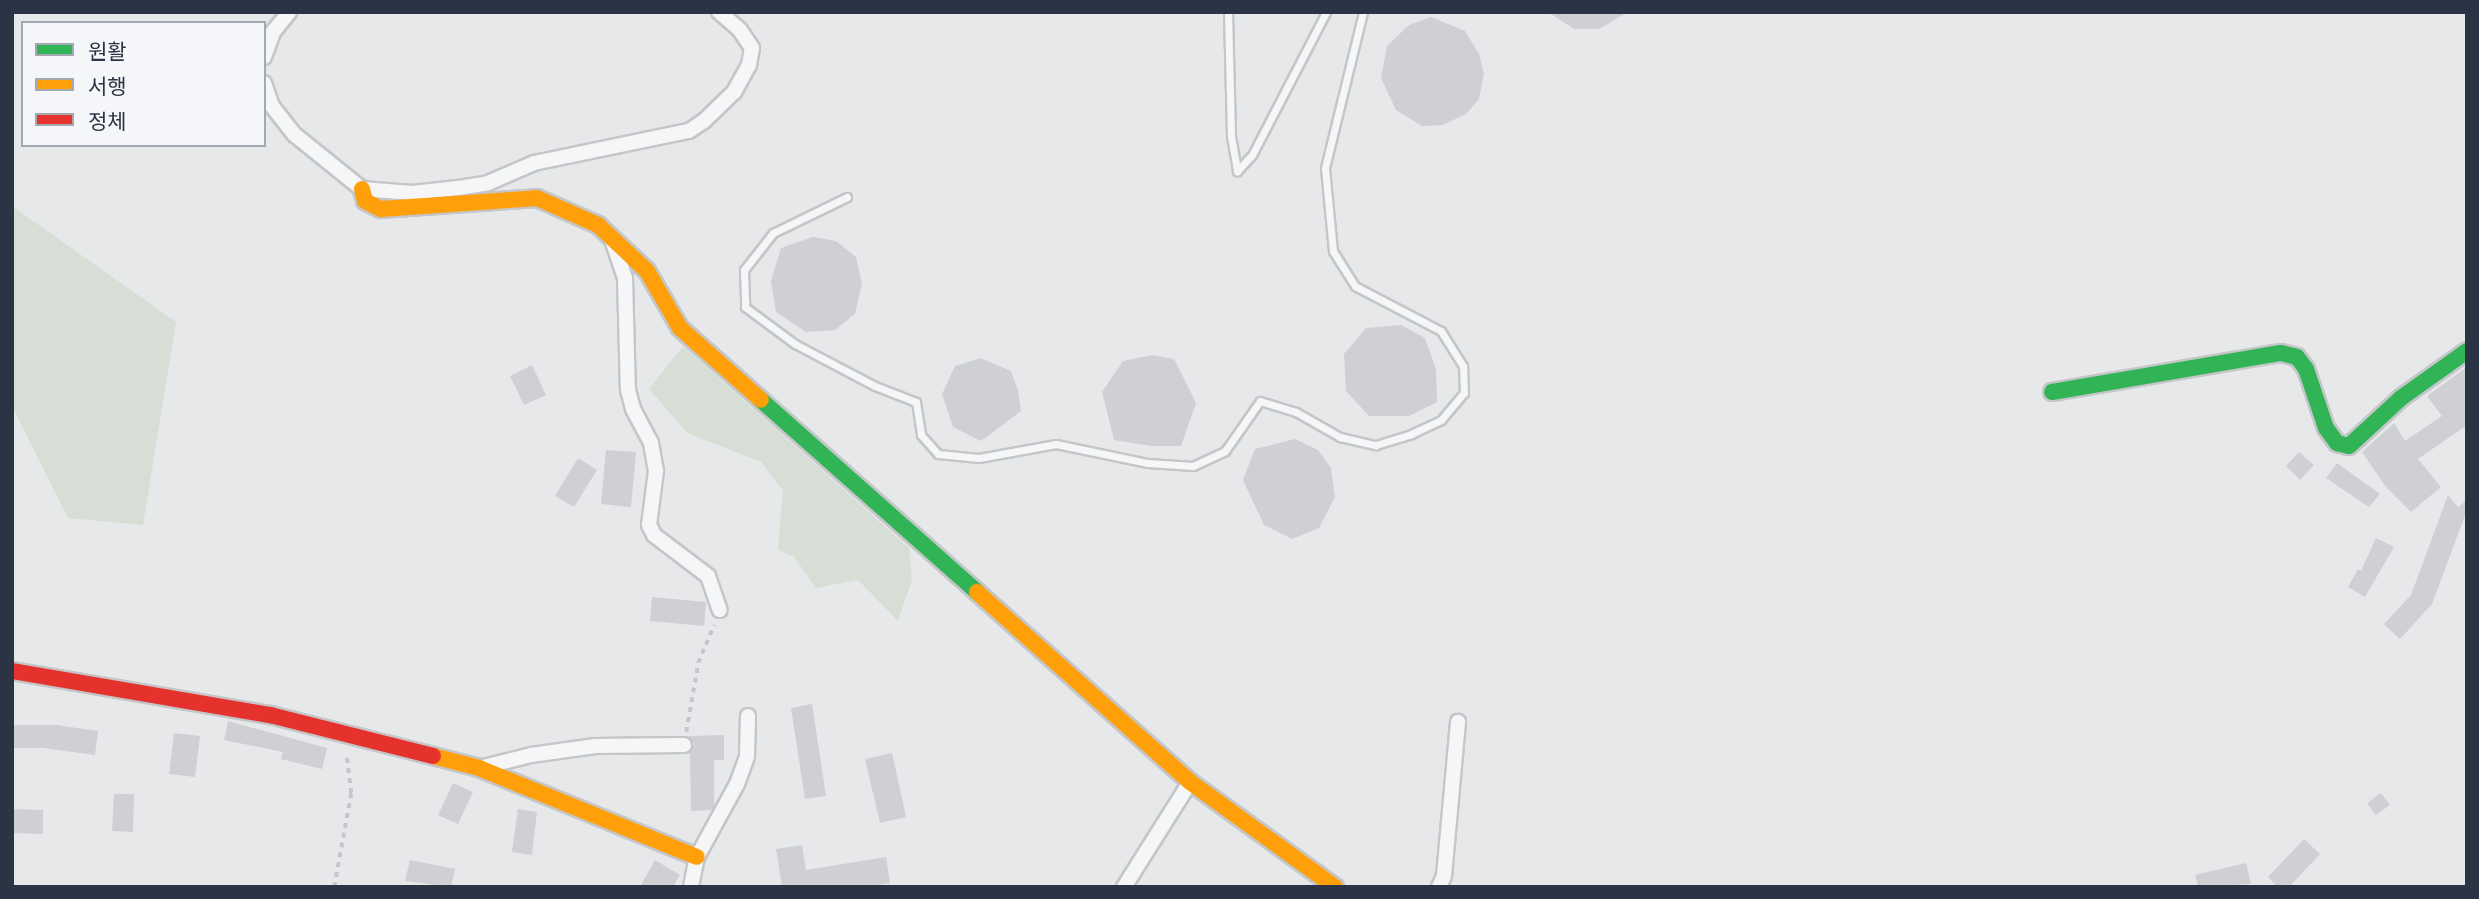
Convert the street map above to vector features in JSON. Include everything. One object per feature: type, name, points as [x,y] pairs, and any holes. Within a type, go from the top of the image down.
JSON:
[{"type":"street","points":[[266,51],[272,32],[289,12]]},
{"type":"street","points":[[266,89],[272,106],[295,135],[362,189],[412,193],[488,183],[534,163],[689,131],[704,121],[734,92],[749,65],[752,48],[740,30],[719,12]]},
{"type":"street","points":[[362,189],[365,201],[381,209],[537,198],[598,225],[647,271],[680,328],[1190,782],[1335,887]]},
{"type":"street","points":[[610,237],[625,278],[628,390],[633,409],[651,443],[656,471],[649,525],[654,536],[708,576],[720,610]]},
{"type":"street","points":[[2052,392],[2281,354],[2297,357],[2306,369],[2326,428],[2337,443],[2349,446],[2401,398],[2467,351]]},
{"type":"street","points":[[12,671],[270,715],[479,768],[697,858]]},
{"type":"street","points":[[691,887],[697,858],[737,784],[747,756],[748,716]]},
{"type":"street","points":[[1438,887],[1444,876],[1458,722]]},
{"type":"street","points":[[479,768],[531,755],[595,746],[684,745]]},
{"type":"street","points":[[1124,887],[1190,782]]},
{"type":"lane","points":[[1228,12],[1231,136],[1237,172],[1252,155],[1326,12]]},
{"type":"lane","points":[[847,197],[773,233],[744,270],[746,307],[795,344],[875,386],[916,402],[921,435],[938,454],[979,458],[1056,444],[1148,463],[1193,466],[1225,451],[1260,401],[1296,412],[1340,438],[1376,445],[1411,435],[1441,421],[1464,393],[1463,366],[1441,331],[1354,286],[1333,251],[1325,168],[1363,12]]},
{"type":"path","points":[[684,745],[698,663],[720,610]]},
{"type":"path","points":[[334,887],[351,793],[344,732]]},
{"type":"shaded area","points":[[12,206],[176,322],[143,525],[68,518],[12,406]]},
{"type":"shaded area","points":[[683,346],[909,548],[912,580],[898,621],[858,580],[816,588],[794,557],[778,550],[783,491],[761,462],[687,433],[649,389]]},
{"type":"building","points":[[1548,12],[1628,12],[1599,29],[1574,29]]},
{"type":"building","points":[[1431,17],[1465,31],[1479,54],[1484,74],[1479,99],[1466,114],[1443,125],[1422,126],[1396,110],[1381,78],[1387,46],[1409,25]]},
{"type":"building","points":[[813,237],[836,241],[856,257],[862,284],[855,314],[835,330],[806,332],[776,312],[771,281],[781,248]]},
{"type":"building","points":[[1401,325],[1425,338],[1436,369],[1437,402],[1409,416],[1369,416],[1346,391],[1344,354],[1366,328]]},
{"type":"building","points":[[1152,355],[1174,359],[1196,403],[1181,446],[1151,446],[1114,440],[1102,392],[1123,361]]},
{"type":"building","points":[[981,358],[1011,371],[1018,390],[1021,411],[981,441],[953,427],[942,394],[955,366]]},
{"type":"building","points":[[532,365],[546,395],[524,405],[510,376]]},
{"type":"building","points":[[2467,367],[2467,425],[2418,459],[2441,487],[2411,512],[2386,487],[2362,452],[2394,423],[2405,441],[2442,416],[2427,396]]},
{"type":"building","points":[[1295,439],[1318,450],[1331,468],[1335,497],[1319,528],[1292,539],[1264,525],[1243,480],[1255,449]]},
{"type":"building","points":[[606,450],[636,452],[631,507],[601,504]]},
{"type":"building","points":[[2299,452],[2314,465],[2300,480],[2286,466]]},
{"type":"building","points":[[578,458],[597,470],[574,507],[555,496]]},
{"type":"building","points":[[2337,463],[2380,494],[2369,507],[2326,478]]},
{"type":"building","points":[[2448,495],[2458,507],[2467,500],[2467,510],[2432,604],[2400,639],[2384,624],[2411,595]]},
{"type":"building","points":[[2376,538],[2394,547],[2365,597],[2348,587],[2358,569],[2361,571]]},
{"type":"building","points":[[652,597],[706,602],[704,626],[650,621]]},
{"type":"building","points":[[812,704],[826,796],[805,799],[791,708]]},
{"type":"building","points":[[228,721],[327,748],[322,769],[281,759],[283,752],[224,740]]},
{"type":"building","points":[[12,725],[56,725],[98,731],[95,755],[43,748],[12,748]]},
{"type":"building","points":[[174,733],[200,736],[195,777],[169,774]]},
{"type":"building","points":[[724,735],[724,760],[714,760],[714,806],[711,810],[691,811],[690,753],[694,744],[689,736]]},
{"type":"building","points":[[892,753],[906,817],[880,823],[865,759]]},
{"type":"building","points":[[453,783],[473,792],[458,824],[438,815]]},
{"type":"building","points":[[2381,793],[2390,805],[2376,815],[2367,803]]},
{"type":"building","points":[[114,794],[134,794],[133,832],[112,831]]},
{"type":"building","points":[[12,809],[43,810],[43,834],[12,833]]},
{"type":"building","points":[[518,809],[537,812],[532,855],[512,852]]},
{"type":"building","points":[[2304,839],[2320,854],[2289,887],[2278,887],[2268,877]]},
{"type":"building","points":[[802,845],[806,870],[886,857],[890,883],[866,887],[782,887],[776,849]]},
{"type":"building","points":[[410,860],[455,869],[451,887],[405,881]]},
{"type":"building","points":[[655,860],[680,875],[673,887],[640,887]]},
{"type":"building","points":[[2246,863],[2251,884],[2198,887],[2195,875]]},
{"type":"traffic: fast","points":[[2052,392],[2281,353],[2297,357],[2306,369],[2326,428],[2337,443],[2349,446],[2401,398],[2467,351]]},
{"type":"traffic: fast","points":[[761,400],[977,592]]},
{"type":"traffic: slow","points":[[362,189],[365,201],[381,209],[537,198],[598,225],[647,271],[680,328],[761,400]]},
{"type":"traffic: slow","points":[[977,592],[1190,782],[1335,887]]},
{"type":"traffic: slow","points":[[433,756],[479,768],[697,857]]},
{"type":"traffic: jam","points":[[12,671],[270,715],[433,756]]}]
